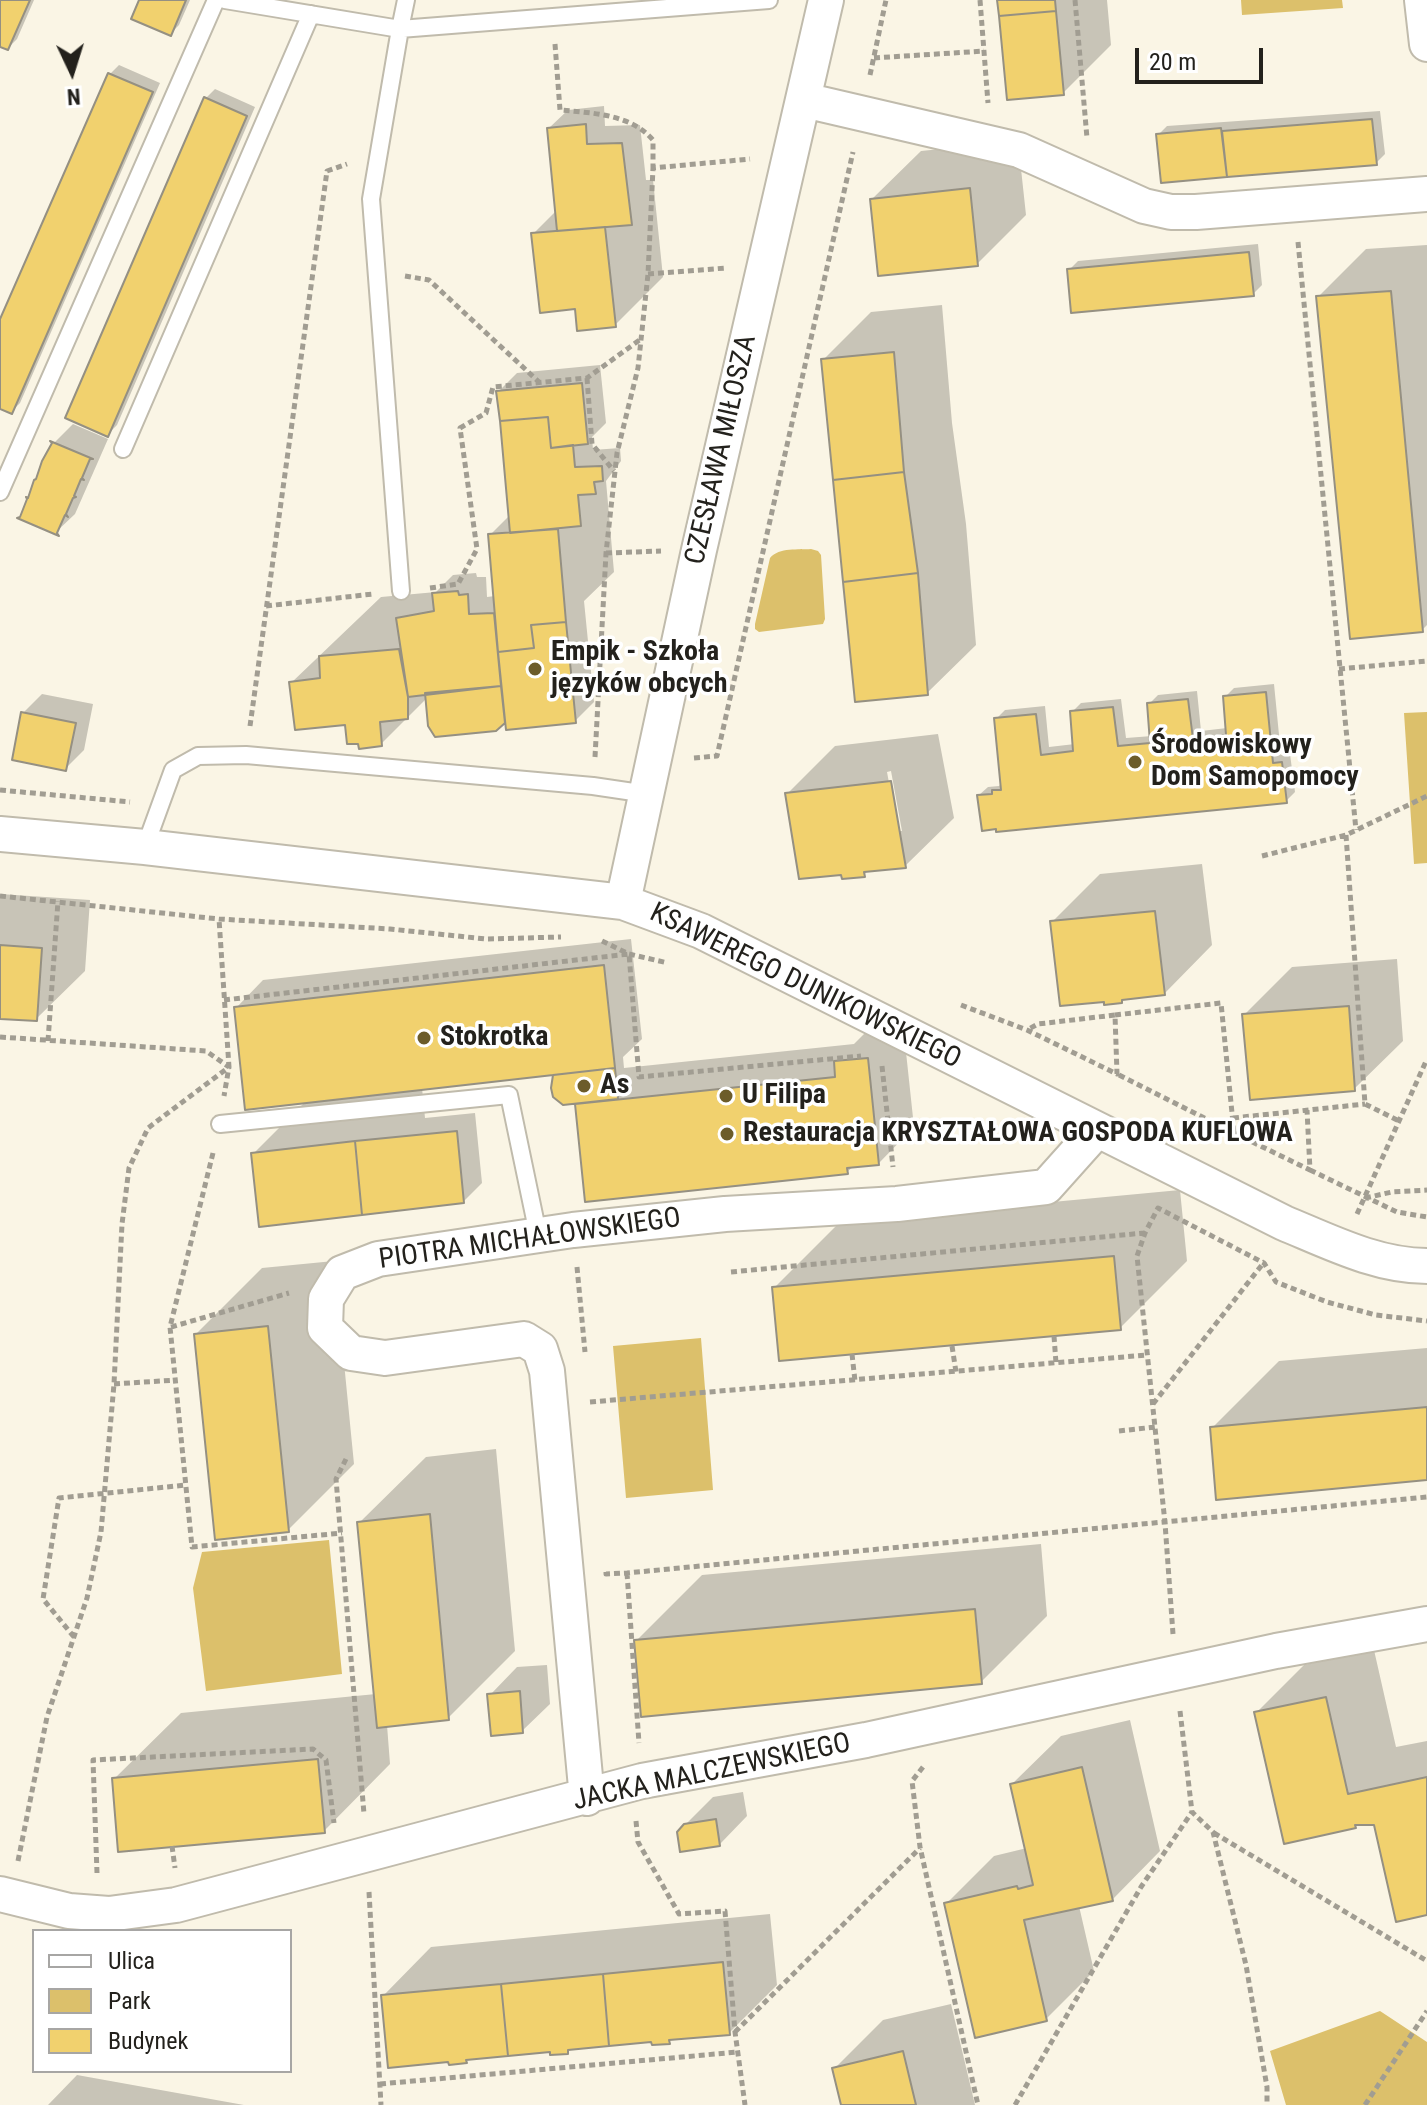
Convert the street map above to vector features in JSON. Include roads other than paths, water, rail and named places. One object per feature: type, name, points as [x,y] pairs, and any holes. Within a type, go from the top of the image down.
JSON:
[{"type":"street","name":"CZESŁAWA MIŁOSZA","points":[[623,902],[699,550],[826,0]]},
{"type":"street","points":[[1422,0],[1427,44]]},
{"type":"street","points":[[804,100],[858,128],[1019,150],[1144,206],[1171,212],[1427,194]]},
{"type":"street","name":"KSAWEREGO DUNIKOWSKIEGO","points":[[0,834],[145,847],[623,902],[701,931],[1284,1223],[1342,1248],[1401,1266],[1427,1266]]},
{"type":"street","name":"PIOTRA MICHAŁOWSKIEGO","points":[[587,1798],[547,1371],[540,1349],[524,1339],[385,1358],[351,1353],[325,1328],[326,1299],[337,1279],[342,1273],[378,1259],[538,1234],[725,1214],[897,1204],[1046,1187],[1097,1130]]},
{"type":"street","name":"JACKA MALCZEWSKIEGO","points":[[0,1894],[69,1911],[109,1914],[176,1905],[642,1781],[866,1740],[1276,1651],[1427,1624]]},
{"type":"lane","points":[[0,492],[216,0]]},
{"type":"lane","points":[[225,0],[400,29],[769,0]]},
{"type":"lane","points":[[401,591],[371,199],[406,0]]},
{"type":"lane","points":[[123,449],[311,14]]},
{"type":"lane","points":[[145,847],[173,770],[198,756],[246,755],[593,786],[647,794]]},
{"type":"lane","points":[[220,1124],[509,1095],[538,1234]]},
{"type":"place","name":"Empik - Szkoła języków obcych","points":[[535,669]]},
{"type":"place","name":"Środowiskowy Dom Samopomocy","points":[[1135,762]]},
{"type":"place","name":"Stokrotka","points":[[424,1038]]},
{"type":"place","name":"As","points":[[584,1086]]},
{"type":"place","name":"U Filipa","points":[[726,1096]]},
{"type":"place","name":"Restauracja KRYSZTAŁOWA GOSPODA KUFLOWA","points":[[727,1134]]}]
